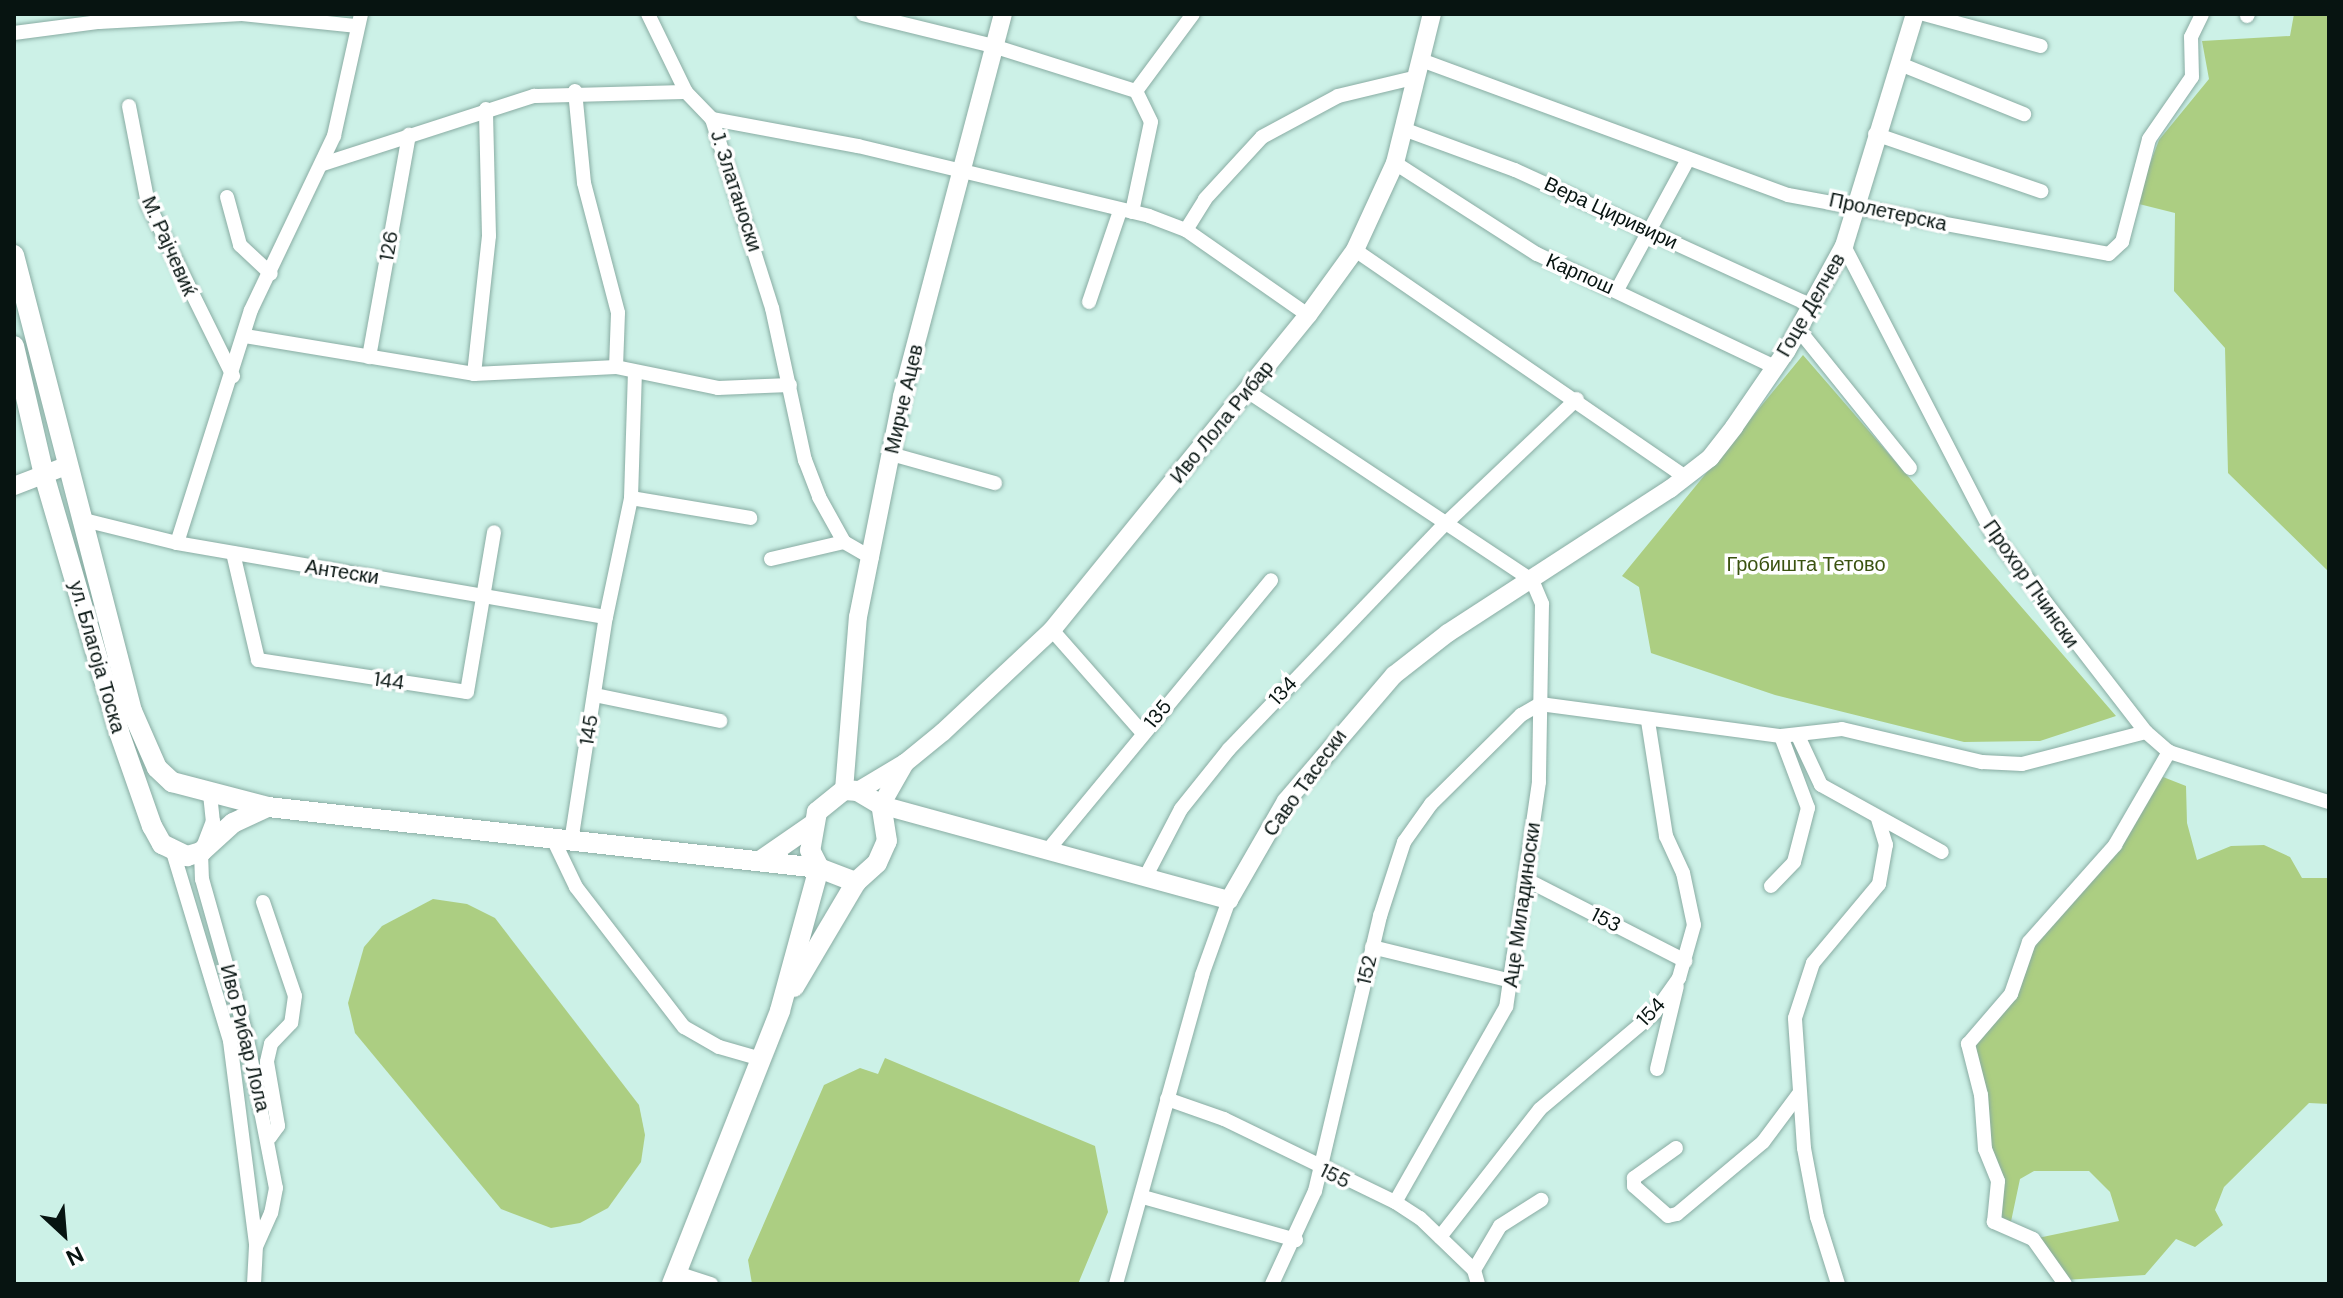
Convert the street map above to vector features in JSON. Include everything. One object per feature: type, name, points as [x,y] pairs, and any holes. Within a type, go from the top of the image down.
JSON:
[{"type":"main road","points":[[14,255],[66,466],[132,711],[157,768],[172,782],[268,807],[819,868],[856,882]]},
{"type":"main road","name":"ул. Благоја Тоска","points":[[14,346],[44,475],[119,732],[162,844],[173,852]]},
{"type":"main road","points":[[147,808],[172,782]]},
{"type":"main road","points":[[675,1278],[780,1011],[819,868],[810,850],[812,825],[823,803],[851,791],[881,805],[887,841],[877,863],[856,882],[780,1011]]},
{"type":"main road","points":[[173,852],[187,856],[201,852],[233,823],[268,807]]},
{"type":"main road","points":[[760,861],[812,825]]},
{"type":"street","points":[[14,33],[99,22],[242,14],[359,20],[323,164],[251,310],[233,376],[177,543]]},
{"type":"street","name":"Ј. Златаноски","points":[[648,14],[686,92],[712,119],[747,220],[790,385],[805,460],[844,542]]},
{"type":"street","points":[[863,14],[993,46],[1136,91],[1151,122],[1126,211],[1089,302]]},
{"type":"street","name":"Мирче Ацев","points":[[851,791],[858,617],[891,454],[959,174],[1003,14]]},
{"type":"street","points":[[1136,91],[1193,14]]},
{"type":"street","name":"Иво Лола Рибар","points":[[905,763],[1052,630],[1308,315],[1355,250],[1395,163],[1406,130],[1432,14]]},
{"type":"street","name":"Гоце Делчев","points":[[1685,477],[1710,458],[1775,367],[1799,330],[1844,246],[1875,134],[1915,14]]},
{"type":"street","points":[[1924,14],[2041,46]]},
{"type":"street","name":"Пролетерска","points":[[1419,68],[1619,131],[1687,161],[1788,195],[1856,204],[2013,239],[2116,252],[2149,139],[2192,77],[2191,37],[2202,14]]},
{"type":"street","points":[[1900,64],[2024,114]]},
{"type":"street","points":[[1186,230],[1205,199],[1262,137],[1338,96],[1419,68]]},
{"type":"street","points":[[575,91],[584,183],[618,313],[616,367]]},
{"type":"street","points":[[323,164],[486,109],[575,91],[686,92]]},
{"type":"street","name":"М. Рајчевиќ","points":[[129,106],[148,204],[233,376]]},
{"type":"street","points":[[474,374],[489,236],[486,109]]},
{"type":"street","points":[[712,119],[858,146],[959,174],[1126,211],[1186,230],[1308,315]]},
{"type":"street","name":"Вера Циривири","points":[[1406,130],[1515,170],[1812,306]]},
{"type":"street","points":[[1875,134],[2041,191]]},
{"type":"street","name":"126","points":[[369,357],[409,135]]},
{"type":"street","points":[[1617,290],[1687,161]]},
{"type":"street","name":"Карпош","points":[[1395,163],[1490,228],[1775,367]]},
{"type":"street","points":[[227,197],[240,245],[271,274]]},
{"type":"street","name":"Прохор Пчински","points":[[1844,246],[1992,533],[2146,732],[2169,752],[2329,802]]},
{"type":"street","points":[[1355,250],[1577,399],[1685,477]]},
{"type":"street","points":[[1799,330],[1910,468]]},
{"type":"street","points":[[245,336],[474,374],[616,367],[718,388],[790,385]]},
{"type":"street","name":"145","points":[[563,842],[595,695],[606,617],[631,498],[635,372]]},
{"type":"street","points":[[1247,391],[1444,525],[1532,580]]},
{"type":"street","name":"134","points":[[1147,874],[1181,809],[1229,749],[1444,525],[1577,399]]},
{"type":"street","points":[[891,454],[995,483]]},
{"type":"street","points":[[14,486],[66,466]]},
{"type":"street","name":"Саво Тасески","points":[[1116,1284],[1143,1197],[1202,975],[1229,900],[1286,801],[1394,675],[1448,633],[1685,477]]},
{"type":"street","points":[[631,498],[750,518]]},
{"type":"street","name":"Антески","points":[[80,519],[177,543],[488,594],[606,617]]},
{"type":"street","name":"144","points":[[233,553],[258,660],[467,692],[488,594],[494,532]]},
{"type":"street","points":[[771,559],[844,542],[872,558]]},
{"type":"street","name":"135","points":[[1048,850],[1142,732],[1271,580]]},
{"type":"street","name":"Аце Миладиноски","points":[[1395,1202],[1497,1028],[1512,981],[1539,782],[1544,629],[1532,580]]},
{"type":"street","points":[[1052,630],[1142,732]]},
{"type":"street","points":[[595,695],[720,721]]},
{"type":"street","points":[[1540,704],[1648,721],[1781,736],[1842,729],[1982,762],[2022,764],[2146,732]]},
{"type":"street","name":"152","points":[[1272,1284],[1296,1240],[1318,1168],[1372,947],[1404,842],[1422,817],[1521,715],[1540,704]]},
{"type":"street","name":"154","points":[[1440,1237],[1540,1109],[1655,1012],[1679,978],[1693,940],[1693,912],[1666,836],[1648,721]]},
{"type":"street","points":[[1771,886],[1794,862],[1808,808],[1781,736]]},
{"type":"street","points":[[1798,736],[1821,785],[1942,852]]},
{"type":"street","points":[[2065,1284],[2033,1239],[1995,1225],[1998,1181],[1985,1149],[1981,1095],[1968,1044],[2011,994],[2029,942],[2115,845],[2169,752]]},
{"type":"street","points":[[905,763],[881,805],[1147,874],[1229,900]]},
{"type":"street","points":[[851,791],[905,763]]},
{"type":"street","name":"Иво Рибар Лола","points":[[210,794],[213,821],[201,852],[202,879],[270,1137],[276,1188],[256,1246],[254,1284]]},
{"type":"street","points":[[1838,1284],[1813,1200],[1798,1095],[1795,1018],[1802,985],[1828,941],[1879,884],[1886,845],[1878,819]]},
{"type":"street","points":[[563,842],[576,887],[684,1027],[719,1047],[761,1059]]},
{"type":"street","points":[[173,852],[230,1041],[256,1246]]},
{"type":"street","name":"153","points":[[1527,880],[1685,961]]},
{"type":"street","points":[[263,902],[295,996],[291,1023],[271,1044],[267,1062],[278,1126],[270,1137]]},
{"type":"street","points":[[1372,947],[1512,981]]},
{"type":"street","points":[[1657,1069],[1679,978]]},
{"type":"street","points":[[1676,1148],[1634,1178],[1634,1186],[1668,1216],[1677,1214],[1763,1142],[1798,1095]]},
{"type":"street","name":"155","points":[[1167,1099],[1224,1119],[1318,1168],[1395,1202],[1440,1237],[1476,1277]]},
{"type":"street","points":[[1143,1197],[1296,1240]]},
{"type":"street","points":[[1476,1277],[1500,1226],[1541,1200]]},
{"type":"street","points":[[675,1278],[711,1284]]},
{"type":"green space","points":[[2294,14],[2329,14],[2329,572],[2228,473],[2225,348],[2174,291],[2175,213],[2135,203],[2159,140],[2209,79],[2202,41],[2290,36]]},
{"type":"green space","name":"Гробишта Тетово","points":[[1803,355],[2116,716],[2040,741],[1964,742],[1775,695],[1651,653],[1639,587],[1622,576]]},
{"type":"green space","points":[[2158,775],[2186,786],[2187,823],[2197,860],[2231,846],[2264,845],[2290,857],[2302,878],[2329,878],[2329,1104],[2309,1103],[2224,1187],[2215,1210],[2223,1225],[2195,1247],[2176,1239],[2145,1275],[2064,1280],[2033,1239],[2119,1221],[2110,1192],[2089,1171],[2034,1171],[2020,1179],[2009,1231],[1996,1226],[1997,1190],[1970,1040],[1995,1012],[2018,964]]},
{"type":"green space","points":[[433,899],[467,904],[495,918],[639,1105],[645,1135],[641,1162],[608,1208],[580,1223],[551,1228],[501,1209],[355,1033],[348,1003],[364,947],[382,926]]},
{"type":"green space","points":[[885,1058],[1095,1146],[1108,1212],[1078,1284],[752,1284],[748,1260],[824,1085],[860,1068],[878,1074]]}]
